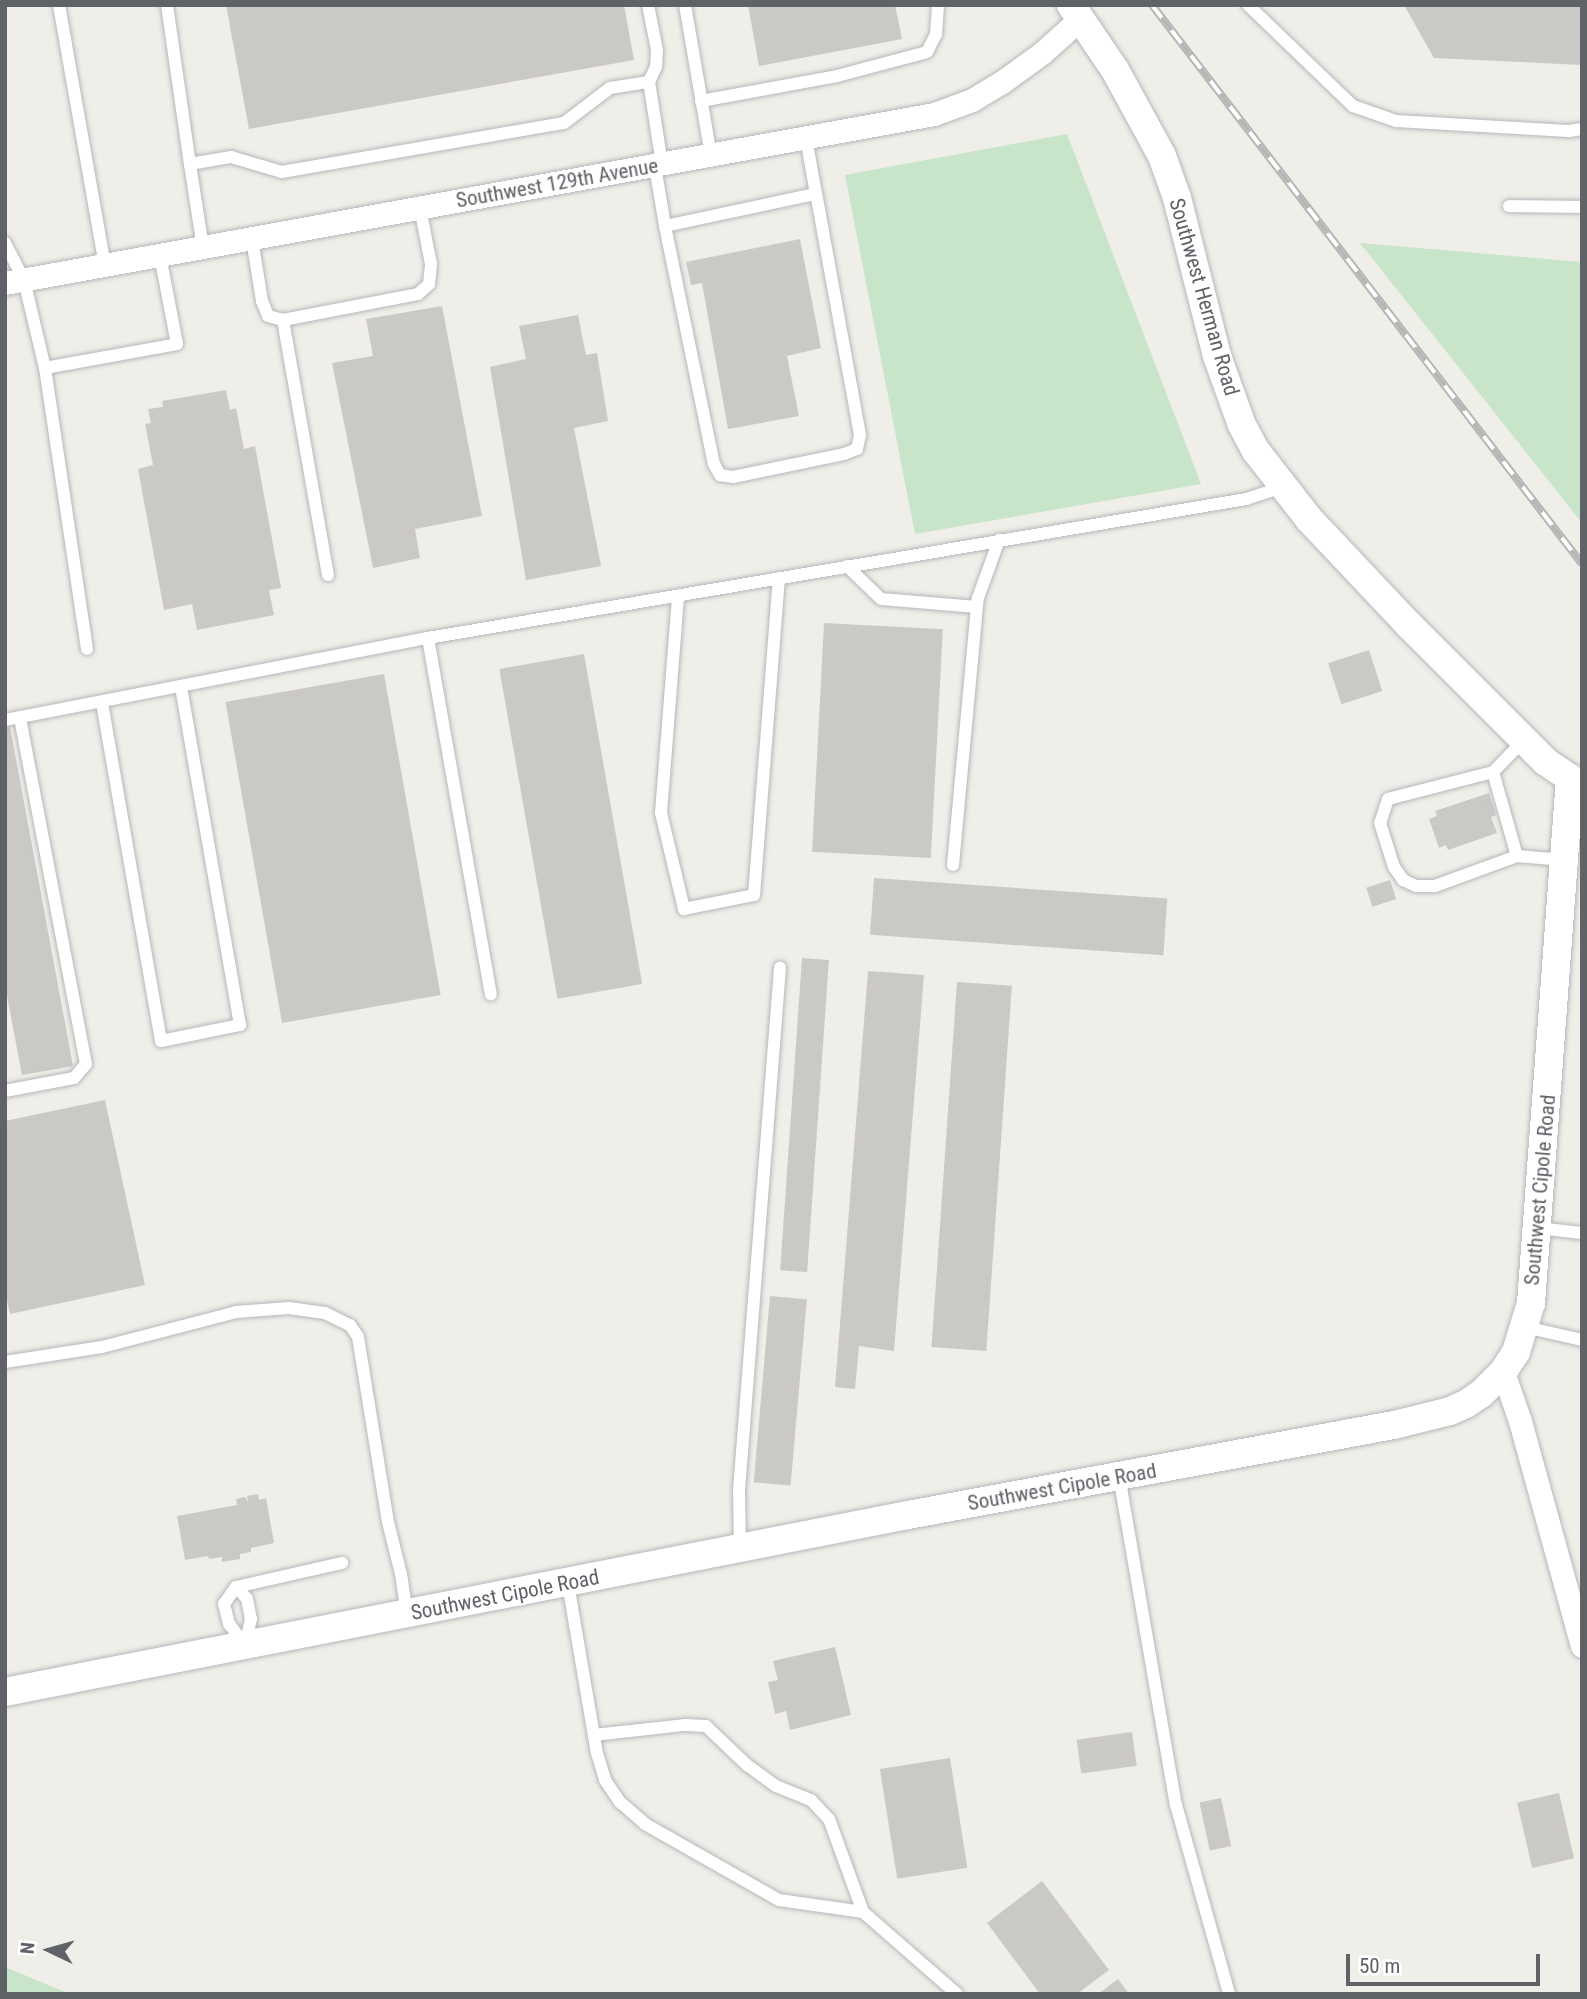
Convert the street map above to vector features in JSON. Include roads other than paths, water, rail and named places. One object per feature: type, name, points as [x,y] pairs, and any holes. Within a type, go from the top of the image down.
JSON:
[{"type":"street","name":"Southwest 129th Avenue","points":[[15,281],[934,114],[972,100],[1042,53],[1076,12]]},
{"type":"street","name":"Southwest Herman Road","points":[[1076,12],[1128,92],[1162,156],[1177,198],[1217,356],[1234,404],[1256,450],[1282,487],[1400,616],[1546,762],[1576,777]]},
{"type":"street","name":"Southwest Cipole Road","points":[[5,1692],[568,1584],[740,1548],[1429,1418],[1450,1411],[1481,1394],[1503,1372],[1516,1353],[1531,1303],[1564,860],[1576,777]]},
{"type":"street","points":[[1503,1372],[1520,1421],[1582,1646]]},
{"type":"lane","points":[[59,5],[105,266]]},
{"type":"lane","points":[[167,5],[203,248]]},
{"type":"lane","points":[[648,5],[657,50],[656,67],[649,82],[665,226],[714,464],[720,475],[733,477],[845,454],[857,449],[860,435],[806,138]]},
{"type":"lane","points":[[685,5],[710,155]]},
{"type":"lane","points":[[701,101],[837,76],[927,52],[936,34],[938,5]]},
{"type":"lane","points":[[1248,5],[1353,106],[1396,121],[1569,131],[1582,129]]},
{"type":"lane","points":[[190,164],[231,157],[282,172],[564,124],[610,88],[649,82]]},
{"type":"lane","points":[[665,226],[816,194]]},
{"type":"lane","points":[[1510,206],[1582,207]]},
{"type":"lane","points":[[252,239],[268,316],[283,320],[418,294],[429,284],[431,264],[420,208]]},
{"type":"lane","points":[[5,243],[45,368],[87,649]]},
{"type":"lane","points":[[45,368],[177,344],[160,256]]},
{"type":"lane","points":[[283,320],[328,575]]},
{"type":"lane","points":[[5,720],[428,638],[1246,499],[1282,487]]},
{"type":"lane","points":[[953,865],[977,607],[984,577],[999,540]]},
{"type":"lane","points":[[847,566],[881,599],[977,607]]},
{"type":"lane","points":[[678,597],[661,813],[684,909],[754,895],[779,578]]},
{"type":"lane","points":[[428,638],[491,994]]},
{"type":"lane","points":[[102,703],[161,1041],[240,1025],[181,687]]},
{"type":"lane","points":[[5,1091],[74,1079],[86,1064],[20,717]]},
{"type":"lane","points":[[1524,740],[1493,772],[1388,799],[1380,823],[1394,867],[1403,880],[1416,886],[1435,886],[1517,856],[1564,860]]},
{"type":"lane","points":[[1493,772],[1517,856]]},
{"type":"lane","points":[[740,1548],[739,1490],[780,968]]},
{"type":"lane","points":[[1538,1228],[1582,1233]]},
{"type":"lane","points":[[5,1362],[102,1347],[236,1312],[289,1308],[325,1313],[350,1325],[358,1338],[388,1522],[401,1574],[407,1614]]},
{"type":"lane","points":[[1525,1327],[1582,1340]]},
{"type":"lane","points":[[1119,1476],[1176,1805],[1230,1994]]},
{"type":"lane","points":[[244,1645],[229,1624],[224,1604],[236,1587],[342,1563]]},
{"type":"lane","points":[[568,1584],[594,1735],[605,1780],[620,1802],[645,1824],[779,1900],[863,1912]]},
{"type":"lane","points":[[236,1587],[247,1599],[251,1619],[244,1645]]},
{"type":"lane","points":[[594,1735],[685,1725],[706,1726],[747,1765],[776,1786],[811,1800],[829,1819],[863,1912],[957,1994]]},
{"type":"railway","points":[[1152,5],[1582,564]]}]
